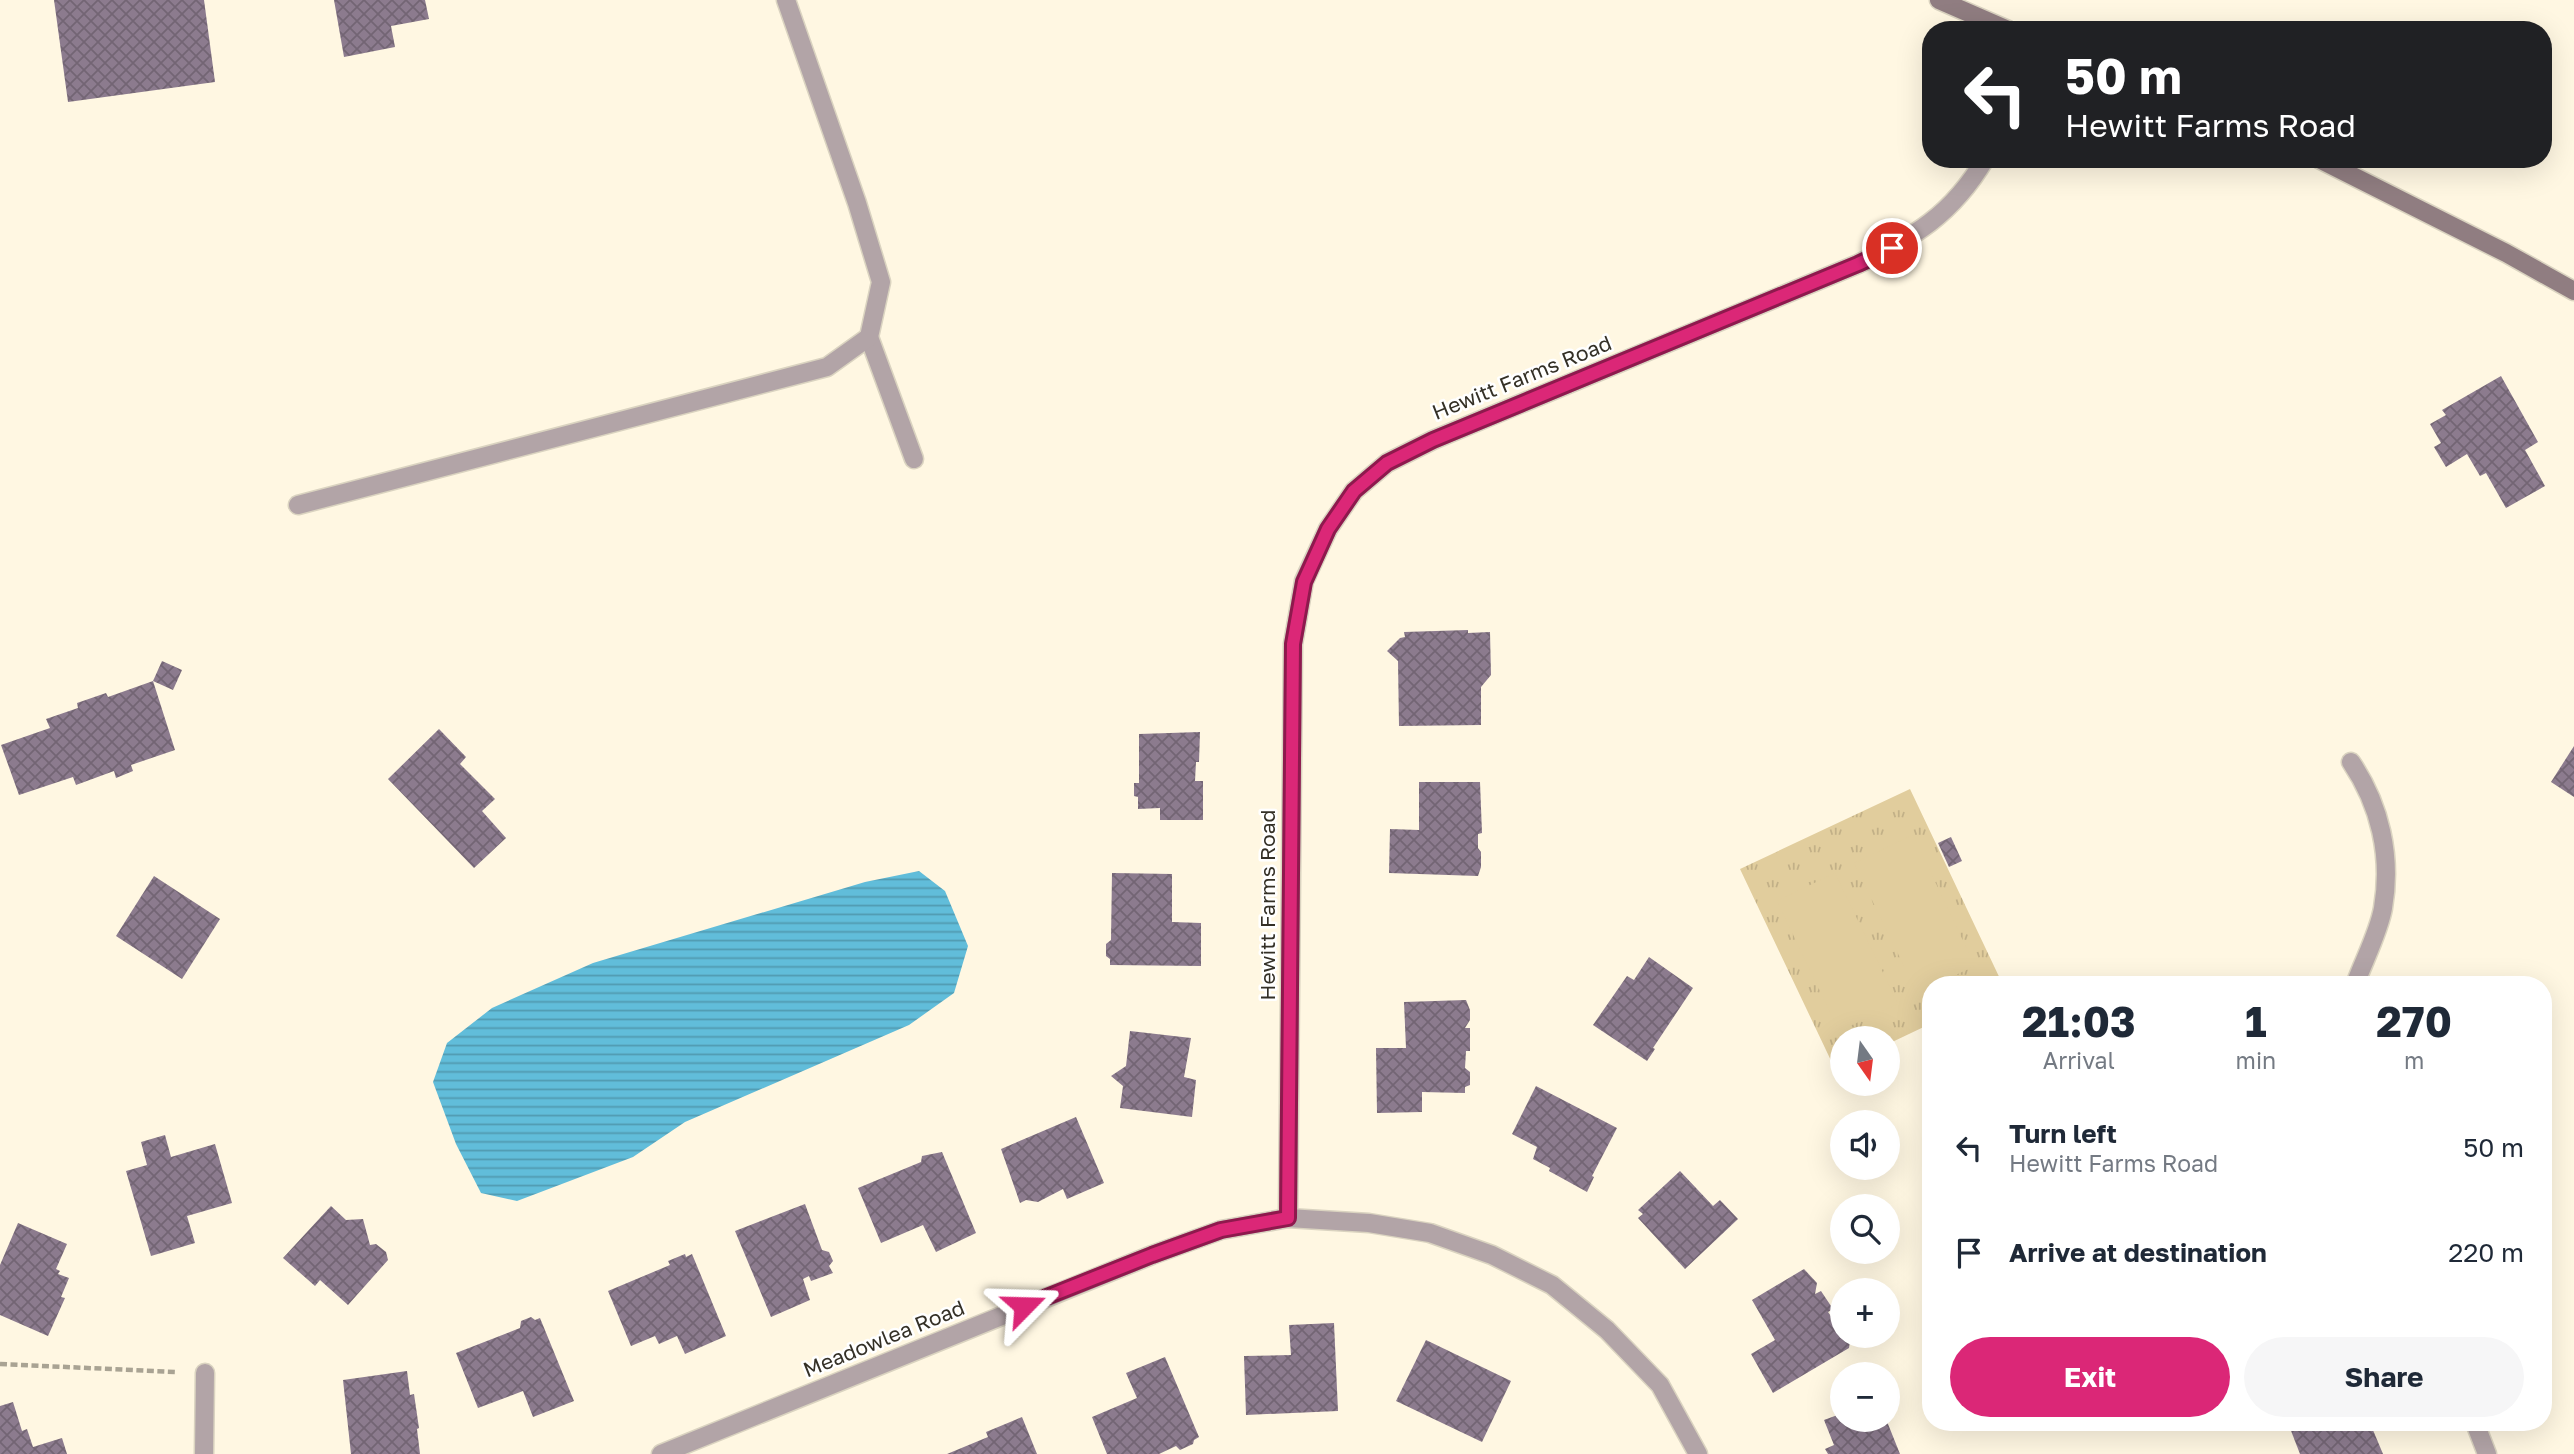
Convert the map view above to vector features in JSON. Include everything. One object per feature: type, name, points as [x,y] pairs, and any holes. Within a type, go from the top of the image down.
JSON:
[{"type":"street","points":[[786,0],[857,203],[881,282],[869,337],[914,458]]},
{"type":"street","points":[[1939,0],[1987,21]]},
{"type":"street","name":"Hewitt Farms Road","points":[[1288,1218],[1293,644],[1304,582],[1328,529],[1354,491],[1387,463],[1433,440],[1858,264],[1909,239],[1941,215],[1963,192],[1979,168]]},
{"type":"street","points":[[2337,168],[2506,253],[2574,291]]},
{"type":"street","points":[[298,505],[827,367],[869,337]]},
{"type":"street","points":[[2351,762],[2365,784],[2379,818],[2386,866],[2383,910],[2358,976]]},
{"type":"street","name":"Meadowlea Road","points":[[665,1453],[1152,1255],[1221,1230],[1288,1218],[1369,1223],[1430,1233],[1492,1255],[1552,1285],[1607,1330],[1660,1385],[1698,1454]]},
{"type":"street","points":[[204,1454],[205,1373]]},
{"type":"street","points":[[2478,1431],[2487,1454]]},
{"type":"path","points":[[0,1364],[108,1371],[205,1373]]},
{"type":"green space","points":[[1910,789],[1999,976],[1922,976],[1922,1028],[1900,1038],[1900,1026],[1830,1026],[1830,1058],[1740,869]]},
{"type":"green space","points":[[1913,835],[1975,966],[1954,976],[1922,976],[1922,991],[1917,993],[1854,863]]},
{"type":"green space","points":[[1835,873],[1898,1004],[1850,1026],[1837,1026],[1777,901]]},
{"type":"water","points":[[919,871],[945,891],[968,946],[954,993],[909,1025],[685,1122],[633,1157],[517,1201],[481,1193],[456,1144],[433,1082],[447,1043],[492,1008],[593,963],[865,882]]},
{"type":"building","points":[[54,0],[204,0],[215,82],[68,102]]},
{"type":"building","points":[[334,0],[425,0],[429,19],[391,26],[395,47],[344,57]]},
{"type":"building","points":[[2501,376],[2538,442],[2525,450],[2545,486],[2506,508],[2486,473],[2480,476],[2467,454],[2446,467],[2434,447],[2441,443],[2430,424],[2446,415],[2442,410]]},
{"type":"building","points":[[1468,630],[1468,633],[1490,632],[1491,675],[1481,687],[1481,725],[1399,726],[1398,661],[1387,651],[1400,638],[1405,637],[1404,632]]},
{"type":"building","points":[[162,661],[182,670],[173,690],[153,681]]},
{"type":"building","points":[[153,681],[175,750],[131,765],[133,771],[116,778],[114,771],[76,785],[73,777],[19,795],[1,745],[50,728],[46,719],[78,708],[77,703],[106,693],[108,697]]},
{"type":"building","points":[[439,729],[466,757],[460,764],[495,799],[482,811],[506,838],[474,868],[388,779]]},
{"type":"building","points":[[1200,732],[1195,781],[1203,781],[1203,820],[1160,820],[1160,808],[1138,809],[1134,783],[1139,783],[1139,734]]},
{"type":"building","points":[[2574,746],[2574,797],[2551,782]]},
{"type":"building","points":[[1419,782],[1480,782],[1482,833],[1478,834],[1481,867],[1478,876],[1389,873],[1390,829],[1419,830]]},
{"type":"building","points":[[1951,837],[1962,861],[1949,867],[1938,843]]},
{"type":"building","points":[[1112,873],[1172,874],[1172,922],[1201,923],[1201,966],[1110,965],[1110,959],[1106,956],[1106,944],[1111,940]]},
{"type":"building","points":[[154,876],[220,919],[182,979],[116,936]]},
{"type":"building","points":[[1649,957],[1693,988],[1647,1061],[1593,1025],[1627,976],[1634,980]]},
{"type":"building","points":[[1466,1000],[1470,1010],[1470,1020],[1465,1028],[1470,1028],[1470,1051],[1466,1051],[1465,1068],[1470,1072],[1470,1085],[1465,1087],[1465,1093],[1422,1092],[1422,1112],[1377,1113],[1376,1048],[1406,1048],[1404,1002]]},
{"type":"building","points":[[1130,1031],[1191,1038],[1184,1077],[1196,1080],[1192,1117],[1120,1108],[1123,1086],[1111,1076],[1126,1066]]},
{"type":"building","points":[[1536,1086],[1617,1128],[1592,1176],[1594,1177],[1587,1192],[1533,1159],[1537,1147],[1512,1134]]},
{"type":"building","points":[[1076,1117],[1104,1183],[1067,1199],[1063,1189],[1038,1202],[1026,1200],[1020,1203],[1001,1149]]},
{"type":"building","points":[[165,1135],[171,1157],[215,1144],[232,1203],[187,1216],[195,1243],[151,1256],[126,1171],[147,1165],[141,1142]]},
{"type":"building","points":[[942,1152],[976,1233],[936,1252],[923,1225],[881,1243],[858,1188],[921,1162],[922,1156]]},
{"type":"building","points":[[1680,1171],[1713,1206],[1720,1200],[1738,1219],[1685,1269],[1638,1218],[1643,1214],[1638,1210]]},
{"type":"building","points":[[805,1204],[822,1250],[829,1252],[833,1261],[829,1266],[833,1273],[811,1281],[809,1276],[803,1279],[810,1300],[771,1317],[735,1231]]},
{"type":"building","points":[[331,1206],[346,1220],[363,1219],[370,1245],[376,1244],[386,1252],[388,1260],[348,1305],[320,1280],[315,1286],[283,1258]]},
{"type":"building","points":[[18,1223],[67,1244],[56,1269],[60,1271],[58,1274],[69,1278],[61,1297],[65,1298],[48,1336],[0,1315],[0,1265]]},
{"type":"building","points":[[685,1254],[686,1257],[692,1254],[726,1336],[685,1354],[677,1336],[659,1344],[655,1336],[631,1346],[608,1291],[670,1265],[668,1261]]},
{"type":"building","points":[[1804,1269],[1817,1283],[1815,1294],[1821,1291],[1830,1304],[1830,1348],[1849,1348],[1773,1393],[1751,1354],[1775,1340],[1752,1300]]},
{"type":"building","points":[[531,1317],[535,1320],[540,1318],[574,1401],[533,1417],[523,1391],[478,1408],[456,1353],[520,1328],[521,1321]]},
{"type":"building","points":[[1334,1323],[1338,1411],[1246,1415],[1244,1356],[1291,1355],[1289,1325]]},
{"type":"building","points":[[1426,1340],[1511,1381],[1482,1442],[1396,1401]]},
{"type":"building","points":[[1165,1357],[1199,1437],[1193,1444],[1180,1450],[1176,1446],[1159,1454],[1107,1454],[1092,1417],[1137,1398],[1126,1373]]},
{"type":"building","points":[[407,1371],[410,1395],[414,1394],[420,1454],[351,1454],[343,1380]]},
{"type":"building","points":[[13,1402],[22,1431],[27,1429],[33,1447],[62,1438],[67,1454],[0,1454],[0,1406]]},
{"type":"building","points":[[1022,1417],[1037,1454],[947,1454],[988,1437],[986,1432]]},
{"type":"building","points":[[1830,1418],[1830,1432],[1891,1432],[1900,1454],[1828,1454],[1825,1449],[1834,1445],[1824,1420]]},
{"type":"building","points":[[2291,1431],[2373,1431],[2383,1454],[2300,1454]]},
{"type":"route","points":[[1024,1306],[1221,1230],[1288,1218],[1293,644],[1304,582],[1328,529],[1354,491],[1387,463],[1433,440],[1892,248]]}]
